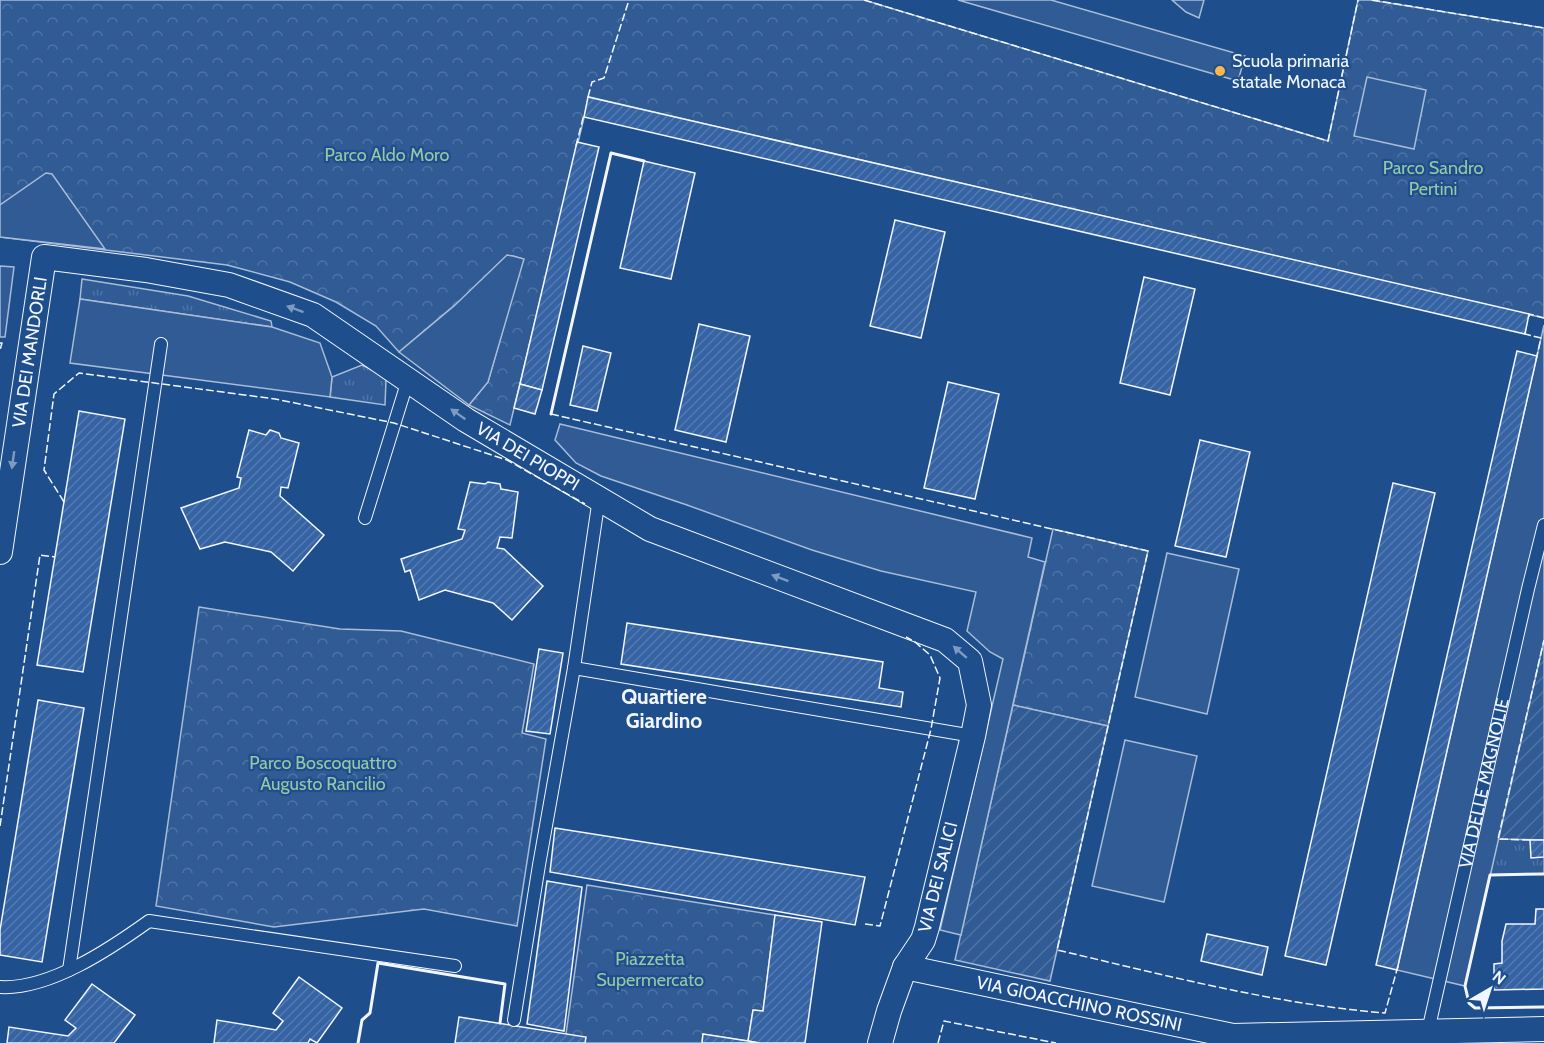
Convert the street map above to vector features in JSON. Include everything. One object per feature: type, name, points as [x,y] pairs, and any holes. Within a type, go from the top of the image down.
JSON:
[{"type":"street","name":"VIA DEI PIOPPI","points":[[44,257],[146,270],[229,285],[313,315],[466,420],[650,529],[945,640],[970,661],[979,705]]},
{"type":"street","name":"VIA DEI MANDORLI","points":[[0,552],[5,489],[44,257]]},
{"type":"street","name":"VIA DEI SALICI","points":[[880,1043],[905,967],[923,940],[927,927],[979,705]]},
{"type":"street","name":"VIA GIOACCHINO ROSSINI","points":[[905,967],[1233,1036],[1426,1037],[1544,1029]]},
{"type":"lane","points":[[69,970],[161,344]]},
{"type":"lane","points":[[365,518],[408,380]]},
{"type":"lane","points":[[514,1020],[574,668],[599,498]]},
{"type":"lane","name":"VIA DELLE MAGNOLIE","points":[[1426,1037],[1544,525]]},
{"type":"lane","points":[[574,668],[973,736]]},
{"type":"lane","points":[[0,987],[11,988],[44,980],[69,970],[122,940],[148,921],[455,966]]},
{"type":"green space","points":[[0,0],[864,0],[1328,141],[1358,0],[1544,28],[1544,318],[589,97],[510,425],[469,405],[488,382],[523,259],[513,256],[399,352],[376,326],[336,302],[290,282],[227,265],[0,237]]},
{"type":"green space","points":[[82,279],[188,296],[271,321],[272,327],[80,299]]},
{"type":"green space","points":[[362,365],[386,380],[385,405],[330,397],[332,377]]},
{"type":"green space","points":[[1053,529],[1148,551],[1108,726],[1013,705]]},
{"type":"green space","name":"Parco Boscoquattro Augusto Rancilio","points":[[199,607],[340,629],[401,631],[534,664],[522,733],[546,739],[517,926],[424,909],[274,927],[156,906]]},
{"type":"green space","points":[[1544,640],[1544,840],[1498,839]]},
{"type":"green space","points":[[1013,705],[1108,726],[1050,981],[955,960]]},
{"type":"green space","points":[[1498,839],[1544,840],[1544,874],[1490,875]]},
{"type":"green space","name":"Piazzetta Supermercato","points":[[587,885],[775,915],[763,1011],[753,1010],[748,1041],[703,1034],[702,1043],[585,1043],[566,1034]]},
{"type":"shaded area","points":[[958,0],[1051,0],[1245,56],[1238,81]]},
{"type":"shaded area","points":[[1172,0],[1204,0],[1199,18],[1186,12]]},
{"type":"shaded area","points":[[1367,77],[1426,90],[1414,149],[1354,136]]},
{"type":"shaded area","points":[[46,173],[52,174],[105,249],[0,237],[0,205]]},
{"type":"shaded area","points":[[507,255],[524,259],[488,382],[469,405],[399,352],[454,306]]},
{"type":"shaded area","points":[[0,266],[14,267],[5,337],[0,337]]},
{"type":"shaded area","points":[[80,299],[272,327],[320,343],[332,377],[330,397],[70,363]]},
{"type":"shaded area","points":[[1544,325],[1544,640],[1465,986],[1397,970]]},
{"type":"shaded area","points":[[560,424],[1032,538],[1028,557],[1045,562],[961,935],[940,930],[1003,659],[990,652],[967,631],[976,592],[881,571],[812,550],[601,476],[576,463],[555,440]]},
{"type":"shaded area","points":[[1167,553],[1239,569],[1207,714],[1135,697]]},
{"type":"shaded area","points":[[1125,740],[1197,756],[1164,902],[1092,886]]},
{"type":"building","points":[[588,97],[1529,314],[1525,334],[584,117]]},
{"type":"building","points":[[577,142],[599,147],[542,390],[520,384]]},
{"type":"building","points":[[644,161],[695,173],[671,279],[620,268]]},
{"type":"building","points":[[895,220],[945,232],[921,338],[870,326]]},
{"type":"building","points":[[1144,277],[1195,289],[1170,395],[1120,383]]},
{"type":"building","points":[[699,324],[750,336],[726,442],[675,430]]},
{"type":"building","points":[[583,346],[611,353],[597,411],[570,405]]},
{"type":"building","points":[[1517,351],[1537,356],[1397,970],[1376,965]]},
{"type":"building","points":[[948,382],[999,394],[975,499],[924,488]]},
{"type":"building","points":[[520,384],[542,390],[535,414],[514,408]]},
{"type":"building","points":[[79,411],[125,419],[83,672],[37,665]]},
{"type":"building","points":[[249,430],[266,435],[270,430],[279,433],[281,438],[299,443],[288,488],[281,487],[280,496],[324,535],[293,571],[271,552],[225,542],[200,549],[181,508],[239,488],[241,478],[237,477]]},
{"type":"building","points":[[1200,440],[1250,452],[1226,557],[1175,546]]},
{"type":"building","points":[[470,482],[500,484],[501,489],[518,492],[512,538],[500,537],[497,548],[504,549],[543,586],[512,620],[493,603],[445,590],[419,600],[410,570],[405,572],[401,559],[462,539],[465,530],[458,529]]},
{"type":"building","points":[[1393,483],[1435,493],[1326,965],[1285,956]]},
{"type":"building","points":[[627,623],[883,662],[879,688],[903,692],[901,707],[621,664]]},
{"type":"building","points":[[539,649],[563,653],[550,734],[526,731]]},
{"type":"building","points":[[38,700],[84,708],[42,962],[0,955],[0,930]]},
{"type":"building","points":[[555,828],[865,877],[855,925],[550,872]]},
{"type":"building","points":[[1530,840],[1544,840],[1544,857],[1531,858]]},
{"type":"building","points":[[547,881],[582,887],[564,1031],[527,1024]]},
{"type":"building","points":[[1536,909],[1544,909],[1544,989],[1494,990],[1494,964],[1502,963],[1502,941],[1506,924],[1535,924]]},
{"type":"building","points":[[775,915],[822,922],[805,1043],[748,1041],[753,1010],[763,1011]]},
{"type":"building","points":[[1207,934],[1268,947],[1262,975],[1201,961]]},
{"type":"building","points":[[299,977],[342,1008],[317,1043],[310,1039],[308,1043],[214,1043],[217,1020],[276,1030],[283,1021],[273,1013]]},
{"type":"building","points":[[92,984],[135,1015],[114,1043],[7,1043],[9,1027],[68,1036],[76,1028],[65,1020]]},
{"type":"building","points":[[459,1017],[586,1037],[585,1043],[455,1043]]},
{"type":"building","points":[[703,1034],[748,1041],[759,1043],[702,1043]]},
{"type":"fence","points":[[588,97],[592,82],[604,78],[629,0]]},
{"type":"fence","points":[[864,0],[1328,141],[1358,0]]},
{"type":"fence","points":[[1372,0],[1544,28]]},
{"type":"fence","points":[[576,146],[584,114]]},
{"type":"fence","points":[[1529,317],[1529,314],[1544,318]]},
{"type":"fence","points":[[1525,332],[1525,334],[1541,338],[1536,360]]},
{"type":"fence","points":[[0,343],[2,343],[0,350]]},
{"type":"fence","points":[[64,502],[44,470],[54,394],[79,373],[275,399],[394,423],[507,460],[585,504]]},
{"type":"fence","points":[[551,414],[1148,551],[1057,950],[1261,996],[1385,1013],[1398,966]]},
{"type":"fence","points":[[0,826],[40,555],[55,557]]},
{"type":"fence","points":[[865,924],[880,926],[931,729],[940,678],[930,655],[906,637]]},
{"type":"fence","points":[[1530,840],[1498,839],[1544,640]]},
{"type":"fence","points":[[938,1043],[944,1021],[1056,1043]]},
{"type":"wall","points":[[551,414],[611,153],[644,161]]},
{"type":"wall","points":[[1544,874],[1490,875],[1465,986],[1469,1003],[1475,1008],[1544,1007]]},
{"type":"wall","points":[[358,1043],[362,1020],[370,1013],[378,963],[505,984],[500,1023]]},
{"type":"place","name":"Scuola primaria statale Monaca","points":[[1220,71]]},
{"type":"district","name":"Quartiere Giardino","points":[[664,709]]},
{"type":"park label","name":"Parco Aldo Moro","points":[[387,155]]},
{"type":"park label","name":"Parco Sandro Pertini","points":[[1433,178]]}]
